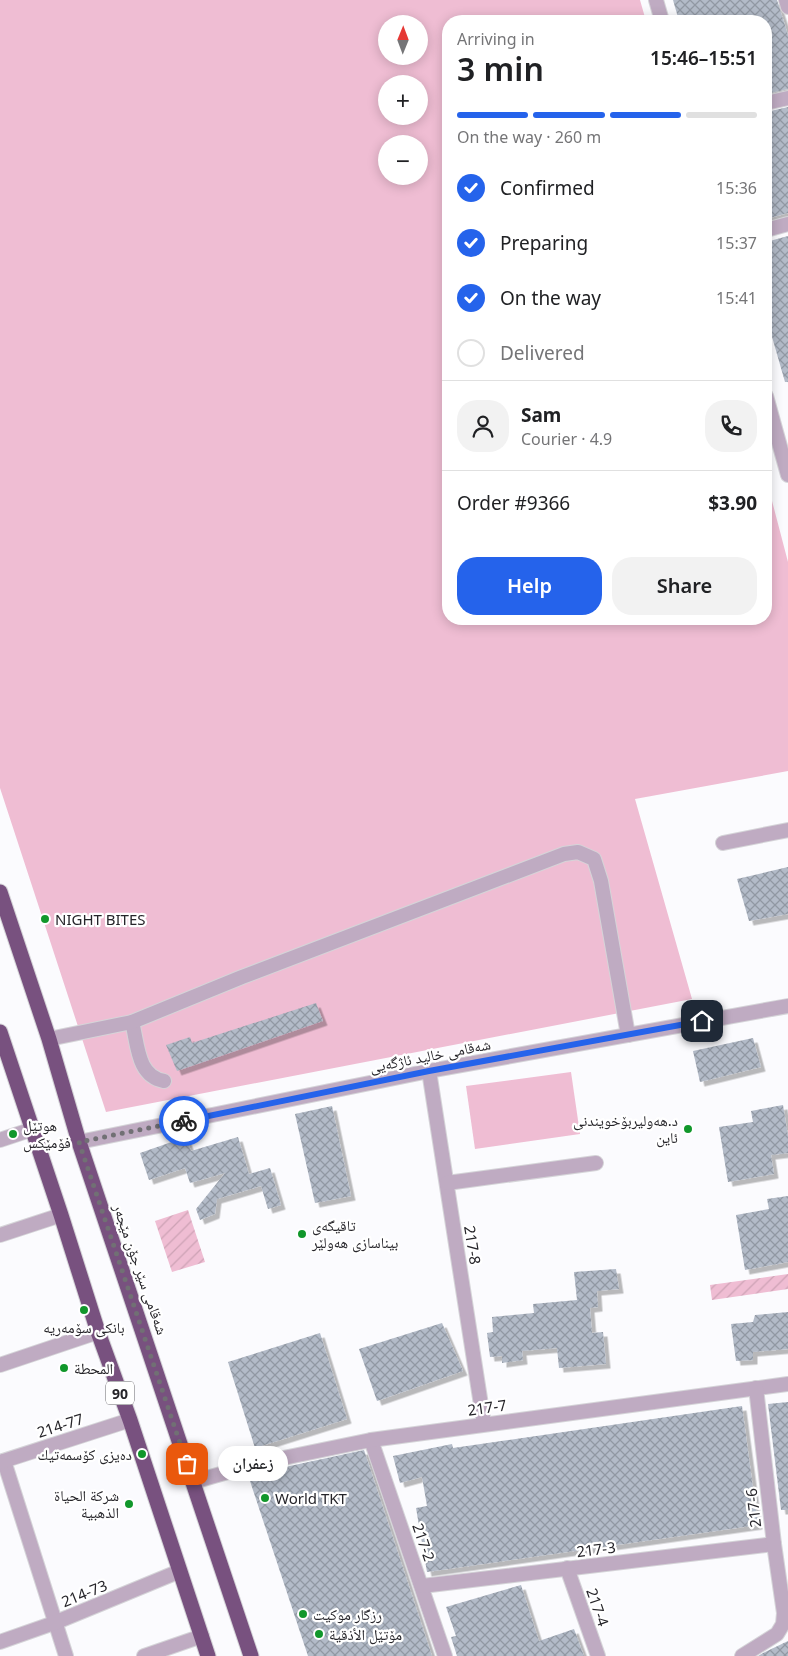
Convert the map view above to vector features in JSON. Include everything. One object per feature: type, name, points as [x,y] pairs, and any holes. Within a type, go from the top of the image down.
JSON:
[{"type":"highway","name":"شەقامی سێر جۆن مێجەر","points":[[0,892],[49,1039],[79,1142],[251,1656]]},
{"type":"highway","name":"90","points":[[0,1032],[4,1053],[32,1129],[98,1332],[130,1420],[208,1656]]},
{"type":"street","points":[[656,0],[660,15]]},
{"type":"street","points":[[786,0],[788,7]]},
{"type":"street","points":[[772,102],[788,98]]},
{"type":"street","points":[[772,228],[788,224]]},
{"type":"street","points":[[772,418],[788,475]]},
{"type":"street","points":[[723,844],[788,830]]},
{"type":"street","points":[[49,1039],[132,1022],[242,977],[545,861],[564,854],[578,852],[594,859],[600,881],[628,1035]]},
{"type":"street","name":"شەقامی خالید ئاژگەیی","points":[[79,1142],[429,1071],[788,1006]]},
{"type":"street","points":[[132,1022],[144,1071],[153,1079],[164,1081]]},
{"type":"street","name":"217-8","points":[[429,1071],[484,1424]]},
{"type":"street","points":[[0,1140],[32,1129]]},
{"type":"street","points":[[447,1183],[596,1163]]},
{"type":"street","points":[[0,1235],[61,1215]]},
{"type":"street","points":[[0,1365],[98,1332]]},
{"type":"street","name":"217-7","points":[[193,1482],[259,1463],[371,1440],[788,1384]]},
{"type":"street","name":"217-6","points":[[742,1656],[777,1634],[783,1624],[784,1613],[756,1388]]},
{"type":"street","name":"214-77","points":[[2,1462],[130,1420]]},
{"type":"street","name":"217-2","points":[[371,1440],[445,1656]]},
{"type":"street","points":[[2,1462],[66,1656]]},
{"type":"street","name":"217-3","points":[[422,1586],[774,1544]]},
{"type":"street","name":"217-4","points":[[567,1568],[598,1656]]},
{"type":"street","name":"214-73","points":[[0,1642],[54,1623],[180,1571]]},
{"type":"street","points":[[144,1656],[202,1636]]},
{"type":"shaded area","points":[[0,0],[640,0],[644,15],[442,15],[442,625],[772,625],[772,501],[788,562],[788,771],[635,799],[692,999],[106,1112],[0,788]]},
{"type":"shaded area","points":[[571,1072],[580,1134],[475,1149],[466,1086]]},
{"type":"shaded area","points":[[188,1210],[205,1262],[172,1272],[155,1221]]},
{"type":"shaded area","points":[[788,1274],[788,1289],[712,1300],[710,1285]]},
{"type":"building","points":[[673,0],[777,0],[788,35],[788,89],[772,93],[772,15],[677,15]]},
{"type":"building","points":[[788,107],[788,213],[772,217],[772,111]]},
{"type":"building","points":[[788,236],[788,382],[785,382],[772,337],[772,240]]},
{"type":"building","points":[[788,867],[788,914],[749,921],[737,879]]},
{"type":"building","points":[[316,1003],[323,1021],[177,1071],[166,1045],[190,1037],[192,1043]]},
{"type":"building","points":[[753,1038],[761,1067],[700,1082],[693,1051]]},
{"type":"building","points":[[783,1105],[788,1136],[788,1153],[771,1155],[774,1174],[728,1182],[719,1127],[753,1122],[751,1111]]},
{"type":"building","points":[[332,1106],[351,1196],[315,1203],[295,1114]]},
{"type":"building","points":[[186,1137],[191,1151],[238,1137],[249,1174],[270,1168],[281,1205],[268,1209],[261,1186],[217,1199],[215,1214],[200,1220],[196,1209],[225,1173],[190,1183],[185,1168],[149,1180],[140,1153]]},
{"type":"building","points":[[788,1196],[788,1262],[745,1270],[736,1215],[769,1209],[767,1199]]},
{"type":"building","points":[[616,1269],[619,1289],[597,1291],[598,1307],[590,1308],[592,1333],[603,1332],[606,1364],[559,1368],[557,1348],[522,1351],[523,1360],[502,1363],[502,1356],[490,1357],[487,1333],[493,1332],[492,1317],[534,1313],[533,1304],[577,1300],[574,1272]]},
{"type":"building","points":[[788,1312],[788,1349],[753,1352],[753,1360],[736,1361],[731,1324],[753,1322],[755,1315]]},
{"type":"building","points":[[442,1323],[463,1371],[377,1401],[359,1349]]},
{"type":"building","points":[[320,1333],[347,1419],[255,1448],[228,1362]]},
{"type":"building","points":[[788,1402],[788,1510],[781,1510],[768,1404]]},
{"type":"building","points":[[742,1406],[758,1525],[427,1572],[416,1508],[427,1506],[422,1477],[400,1483],[393,1456],[452,1444],[453,1448]]},
{"type":"building","points":[[364,1450],[432,1656],[308,1656],[248,1475]]},
{"type":"building","points":[[521,1585],[539,1641],[574,1629],[584,1656],[457,1656],[451,1637],[456,1636],[446,1607]]},
{"type":"building","points":[[788,1641],[788,1656],[758,1656],[763,1653]]},
{"type":"way so far","points":[[184,1121],[79,1142],[187,1464]]},
{"type":"place","name":"NIGHT BITES","points":[[45,919]]},
{"type":"place","name":"د.هه‌ولیربۆخویندنی ئاین","points":[[688,1129]]},
{"type":"place","name":"هوتێل فۆمێکس","points":[[13,1134]]},
{"type":"place","name":"تاقیگەی بیناسازی هەولێر","points":[[302,1234]]},
{"type":"place","name":"بانکی سۆمەریە","points":[[84,1310]]},
{"type":"place","name":"المحطة","points":[[64,1368]]},
{"type":"place","name":"دەیزی کۆسمەتیك","points":[[142,1454]]},
{"type":"place","name":"زعفران","points":[[187,1464]]},
{"type":"place","name":"World TKT","points":[[265,1498]]},
{"type":"place","name":"شركة الحياة الذهبية","points":[[129,1504]]},
{"type":"place","name":"رزگار موكيت","points":[[303,1614]]},
{"type":"place","name":"مۆتێل الأذقیة","points":[[319,1634]]},
{"type":"route","points":[[184,1121],[429,1071],[702,1021]]}]
